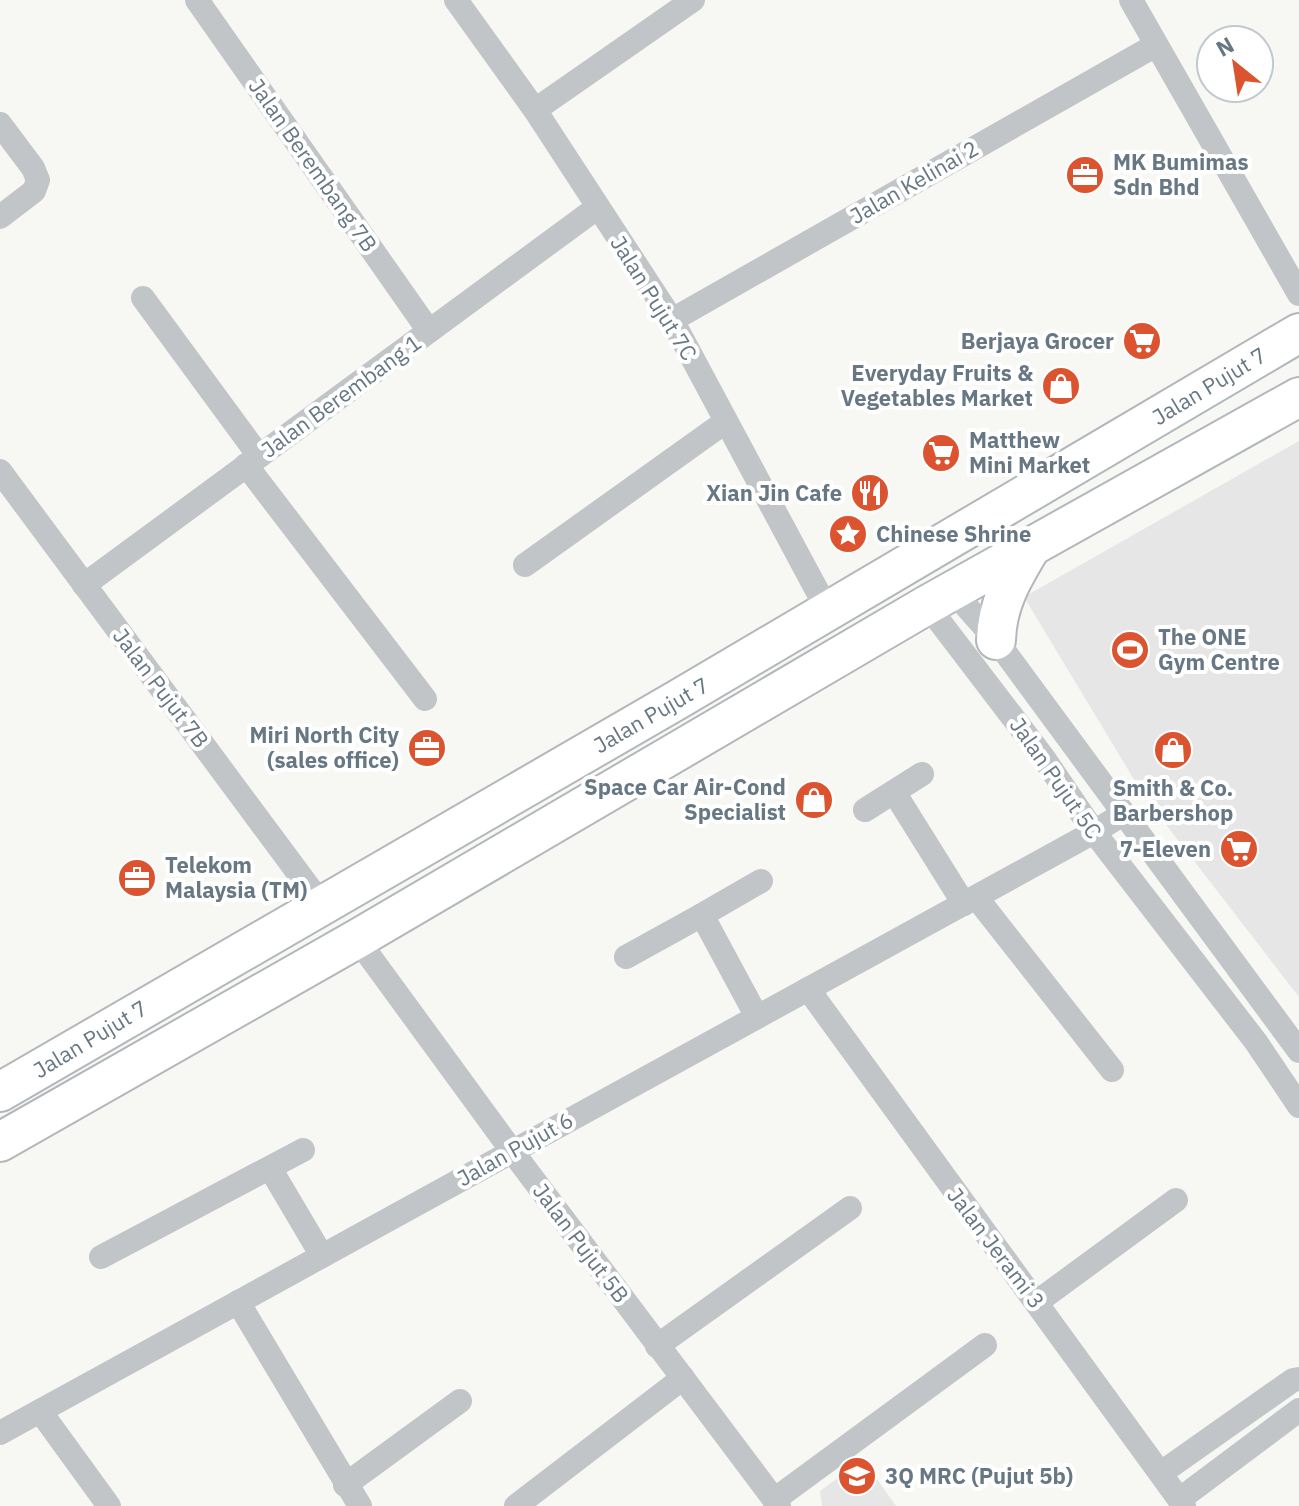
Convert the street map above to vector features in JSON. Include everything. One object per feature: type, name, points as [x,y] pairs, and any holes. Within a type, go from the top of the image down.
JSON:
[{"type":"main road","name":"Jalan Pujut 7","points":[[0,1092],[677,700],[1299,333]]},
{"type":"main road","name":"Jalan Pujut 7","points":[[0,1142],[357,939],[939,598],[1299,397]]},
{"type":"main road","points":[[996,640],[997,621],[1007,588],[1030,549]]},
{"type":"main road","points":[[677,700],[736,680],[903,582],[912,581],[939,598]]},
{"type":"street","name":"Jalan Berembang 7B","points":[[197,0],[429,331]]},
{"type":"street","name":"Jalan Pujut 7C","points":[[456,0],[535,110],[672,320],[828,611]]},
{"type":"street","points":[[535,110],[693,0]]},
{"type":"street","points":[[1131,0],[1299,294]]},
{"type":"street","name":"Jalan Kelinai 2","points":[[672,320],[1156,45]]},
{"type":"street","points":[[0,124],[33,168],[38,180],[34,191],[0,217]]},
{"type":"street","name":"Jalan Berembang 1","points":[[84,585],[598,207]]},
{"type":"street","points":[[143,298],[253,461],[425,699]]},
{"type":"street","points":[[525,565],[725,422]]},
{"type":"street","name":"Jalan Pujut 7B","points":[[0,471],[322,905]]},
{"type":"street","name":"Jalan Pujut 5C","points":[[939,598],[959,598],[996,640],[1299,1051]]},
{"type":"street","name":"Jalan Pujut 5C","points":[[939,598],[1094,832],[1256,1042],[1299,1106]]},
{"type":"street","points":[[1043,757],[1067,737]]},
{"type":"street","points":[[865,810],[922,774]]},
{"type":"street","points":[[894,792],[970,900],[1112,1070]]},
{"type":"street","name":"Jalan Pujut 6","points":[[0,1433],[1123,814]]},
{"type":"street","points":[[626,957],[761,881]]},
{"type":"street","points":[[702,915],[757,1017]]},
{"type":"street","name":"Jalan Pujut 5B","points":[[357,939],[776,1503]]},
{"type":"street","name":"Jalan Jerami 3","points":[[808,989],[1182,1503]]},
{"type":"street","points":[[1256,1042],[1280,1025]]},
{"type":"street","points":[[101,1257],[303,1150]]},
{"type":"street","points":[[270,1168],[322,1256]]},
{"type":"street","points":[[1037,1302],[1176,1200]]},
{"type":"street","points":[[657,1346],[850,1208]]},
{"type":"street","points":[[238,1302],[360,1506]]},
{"type":"street","points":[[776,1503],[985,1345]]},
{"type":"street","points":[[516,1506],[683,1378]]},
{"type":"street","points":[[1161,1473],[1293,1380],[1299,1379]]},
{"type":"street","points":[[345,1485],[460,1401]]},
{"type":"street","points":[[1182,1503],[1299,1410]]},
{"type":"street","points":[[40,1411],[109,1506]]},
{"type":"shaded area","points":[[1299,441],[1299,997],[1144,796],[1024,597]]},
{"type":"shaded area","name":"3Q MRC (Pujut 5b)","points":[[863,1460],[896,1506],[822,1506],[820,1491]]},
{"type":"place","name":"MK Bumimas Sdn Bhd","points":[[1085,175]]},
{"type":"place","name":"Berjaya Grocer","points":[[1142,341]]},
{"type":"place","name":"Everyday Fruits & Vegetables Market","points":[[1061,386]]},
{"type":"place","name":"Matthew Mini Market","points":[[941,453]]},
{"type":"place","name":"Xian Jin Cafe","points":[[870,493]]},
{"type":"place","name":"Chinese Shrine","points":[[848,534]]},
{"type":"place","name":"The ONE Gym Centre","points":[[1130,650]]},
{"type":"place","name":"Miri North City (sales office)","points":[[427,748]]},
{"type":"place","name":"Smith & Co. Barbershop","points":[[1173,750]]},
{"type":"place","name":"Space Car Air-Cond Specialist","points":[[814,800]]},
{"type":"place","name":"7-Eleven","points":[[1239,849]]},
{"type":"place","name":"Telekom Malaysia (TM)","points":[[137,878]]},
{"type":"place","name":"3Q MRC (Pujut 5b)","points":[[857,1476]]}]
